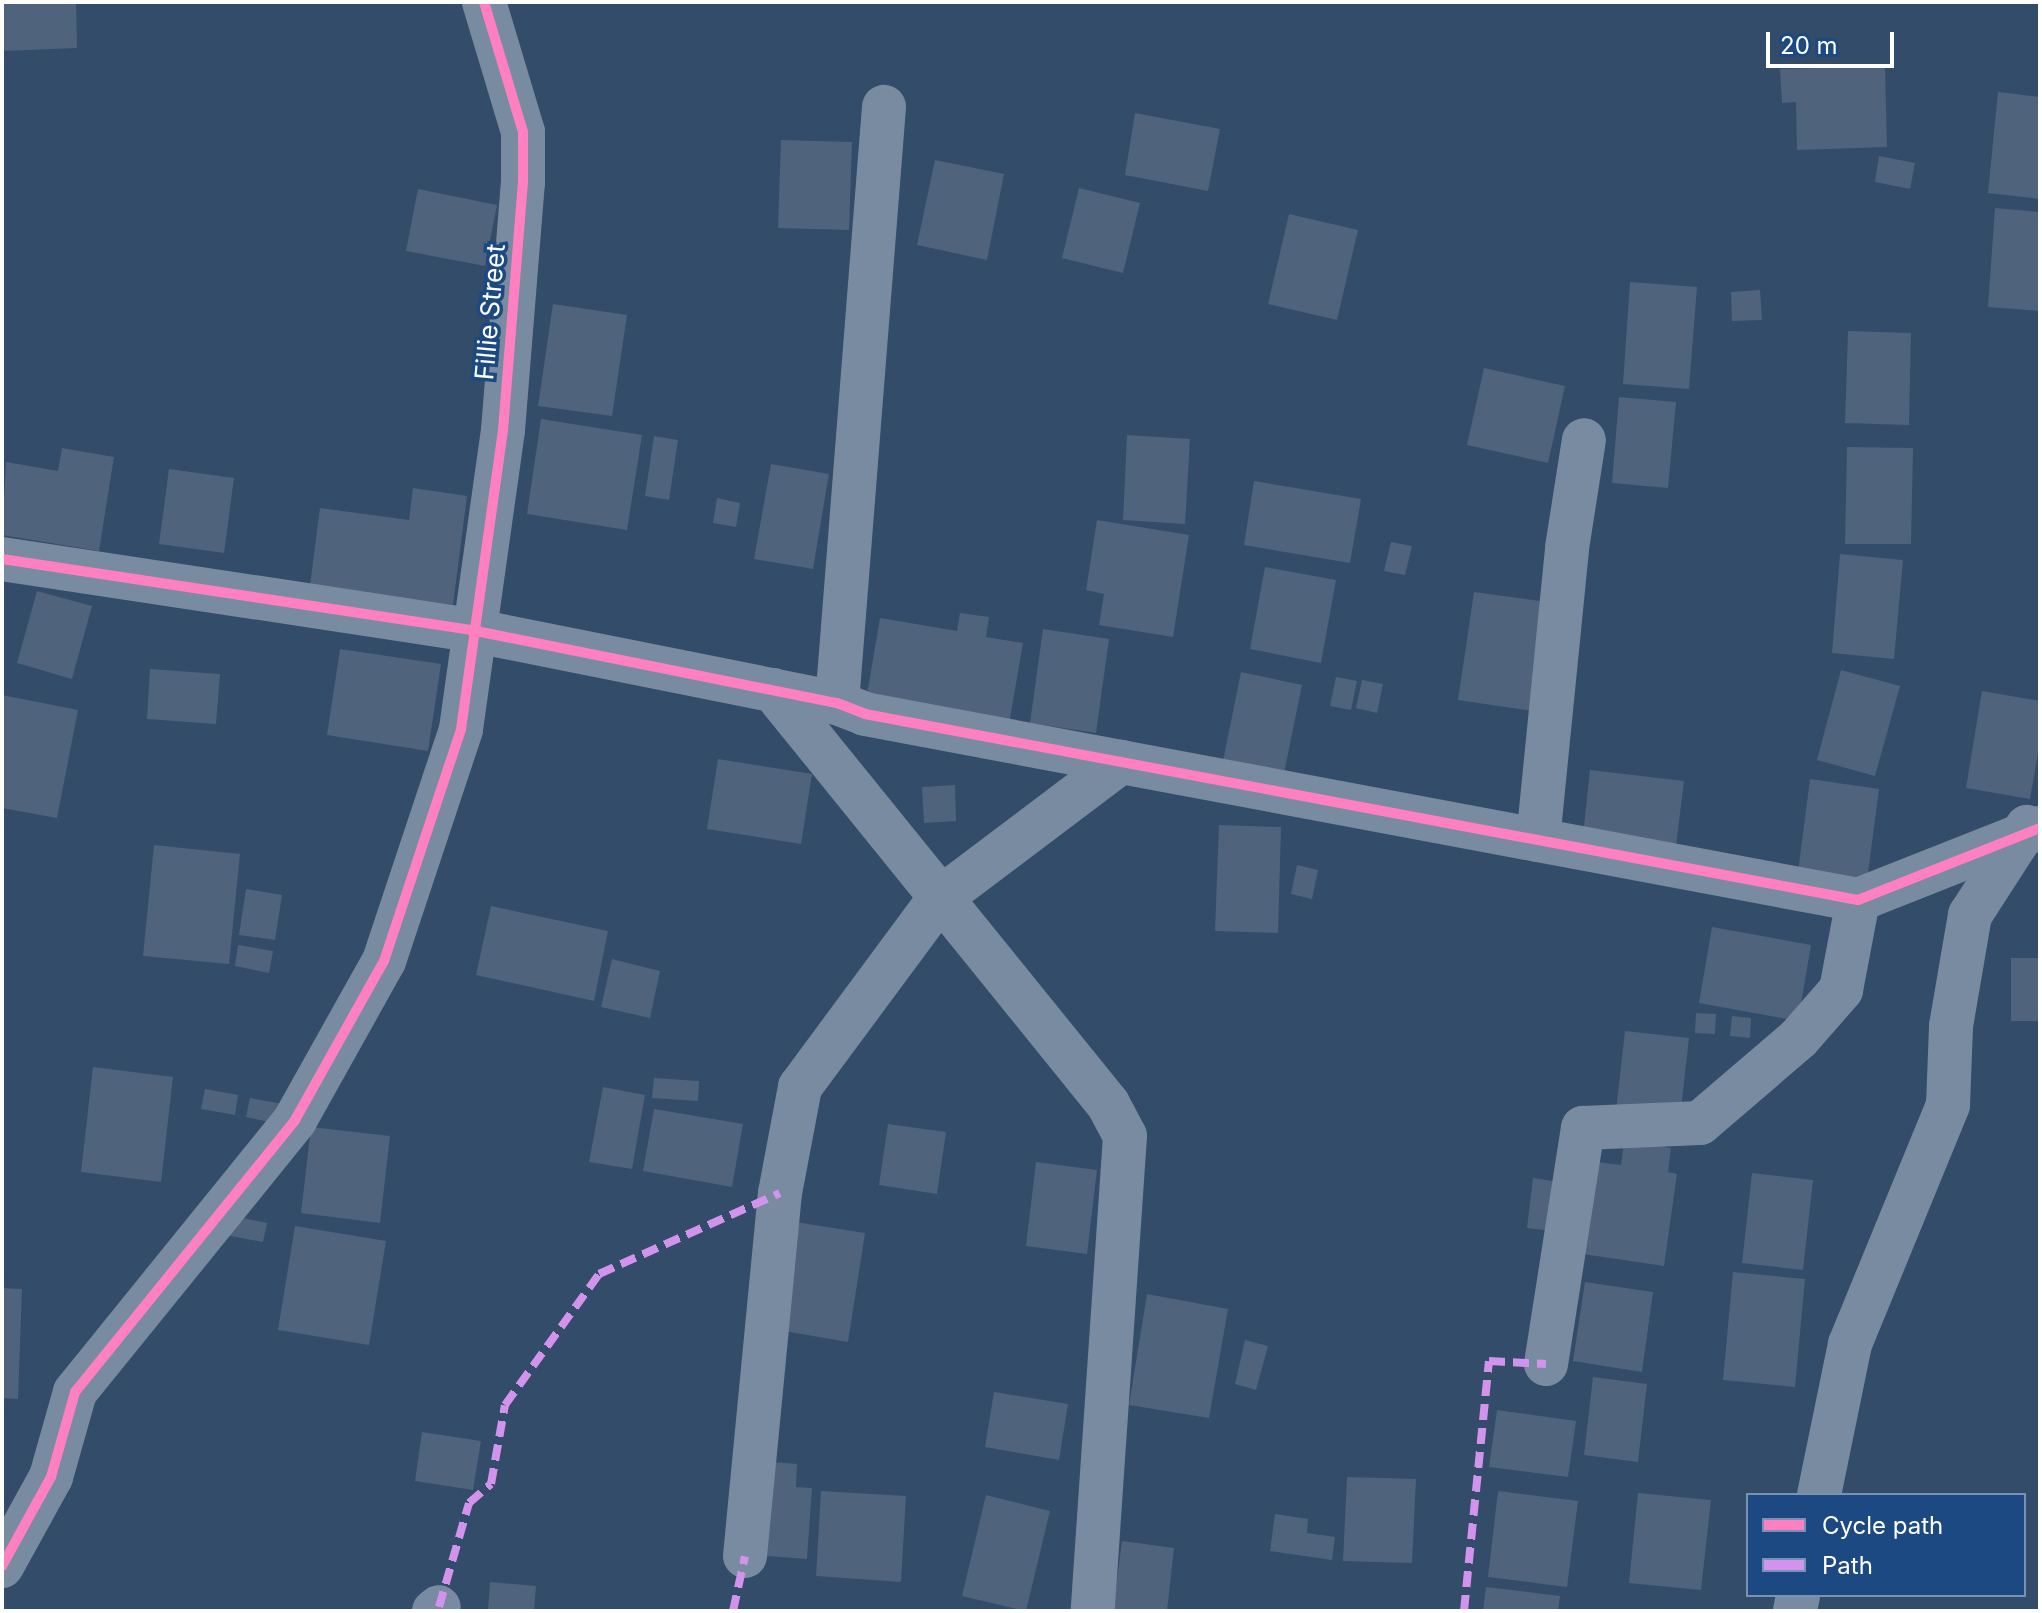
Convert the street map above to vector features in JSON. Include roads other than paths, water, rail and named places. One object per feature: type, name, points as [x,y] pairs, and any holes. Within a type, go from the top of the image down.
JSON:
[{"type":"street","name":"Fillie Street","points":[[2,1566],[51,1477],[75,1392],[295,1120],[384,961],[461,729],[471,630],[503,430],[523,183],[523,132],[484,2]]},
{"type":"street","points":[[837,703],[884,107]]},
{"type":"street","points":[[1538,840],[1567,548],[1584,440]]},
{"type":"street","points":[[2,559],[471,630],[837,703],[865,714],[1858,900],[2034,825]]},
{"type":"street","points":[[773,690],[939,899],[1108,1104],[1125,1136],[1093,1611]]},
{"type":"street","points":[[745,1556],[780,1193],[800,1087],[939,899],[1121,762]]},
{"type":"street","points":[[1819,1493],[1850,1344],[1948,1105],[1951,1026],[1970,915],[2034,825]]},
{"type":"street","points":[[1546,1364],[1583,1128],[1700,1123],[1799,1038],[1841,990],[1858,900]]}]
